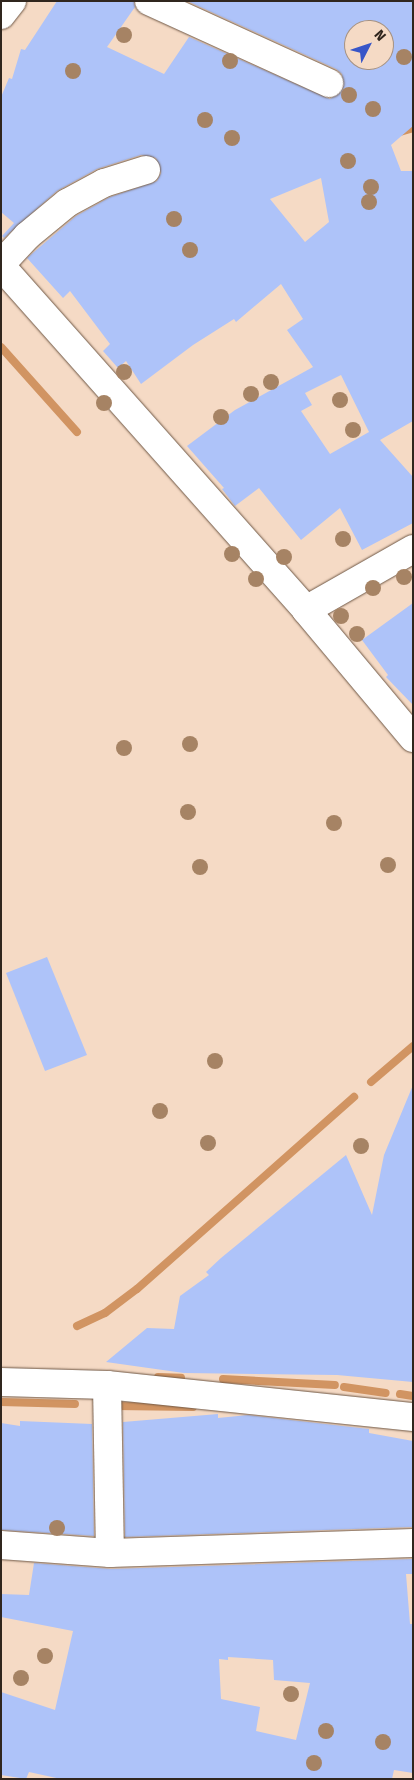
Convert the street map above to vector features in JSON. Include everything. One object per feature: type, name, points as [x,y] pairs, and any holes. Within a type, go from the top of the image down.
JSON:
[{"type":"street","points":[[1,15],[12,1]]},
{"type":"street","points":[[149,1],[330,83]]},
{"type":"street","points":[[146,170],[104,183],[67,203],[27,236],[1,265],[306,610],[413,738]]},
{"type":"street","points":[[306,610],[413,549]]},
{"type":"street","points":[[1,1382],[107,1385],[413,1417]]},
{"type":"street","points":[[107,1385],[110,1553]]},
{"type":"street","points":[[1,1545],[110,1553],[413,1543]]},
{"type":"building","points":[[57,1],[134,1],[135,7],[107,47],[164,74],[189,37],[330,99],[343,89],[342,74],[336,69],[187,1],[413,1],[413,126],[391,145],[401,171],[413,171],[413,421],[380,440],[413,477],[413,523],[362,550],[340,508],[301,540],[259,488],[235,506],[222,489],[224,488],[187,446],[235,410],[313,367],[287,330],[303,319],[281,284],[236,322],[234,319],[193,345],[141,384],[126,361],[118,368],[103,351],[110,344],[70,291],[63,298],[27,258],[76,216],[110,197],[157,181],[161,173],[156,158],[141,155],[97,169],[57,191],[4,238],[2,236],[14,223],[1,212],[1,97],[9,78],[12,79],[21,49],[25,50]],"holes":[[[321,178],[329,222],[305,242],[270,199]],[[341,375],[369,432],[330,454],[301,411],[312,405],[305,393]]]},
{"type":"building","points":[[413,603],[413,705],[386,677],[388,675],[362,640]]},
{"type":"building","points":[[47,957],[87,1055],[45,1071],[6,973]]},
{"type":"building","points":[[413,1085],[413,1382],[337,1375],[184,1373],[106,1362],[147,1328],[174,1329],[180,1296],[209,1275],[206,1272],[221,1258],[346,1155],[372,1215],[384,1155]]},
{"type":"building","points":[[218,1414],[218,1418],[248,1415],[369,1429],[369,1433],[413,1441],[413,1527],[125,1537],[123,1422]]},
{"type":"building","points":[[20,1421],[92,1424],[94,1536],[1,1530],[1,1423],[20,1426]]},
{"type":"building","points":[[413,1559],[413,1574],[406,1574],[410,1624],[413,1624],[413,1773],[394,1770],[392,1779],[61,1779],[29,1772],[26,1779],[1,1775],[1,1692],[55,1710],[73,1631],[1,1617],[1,1594],[29,1595],[34,1563],[111,1569]],"holes":[[[228,1657],[273,1660],[274,1680],[310,1683],[296,1740],[256,1731],[260,1707],[221,1699],[219,1659],[228,1660]]]},
{"type":"waterway","points":[[400,132],[413,128]]},
{"type":"waterway","points":[[1,347],[77,432]]},
{"type":"waterway","points":[[371,1082],[413,1046]]},
{"type":"waterway","points":[[77,1326],[105,1313],[137,1289],[354,1097]]},
{"type":"waterway","points":[[158,1377],[181,1378]]},
{"type":"waterway","points":[[223,1379],[335,1385]]},
{"type":"waterway","points":[[344,1387],[386,1393]]},
{"type":"waterway","points":[[400,1394],[413,1396]]},
{"type":"waterway","points":[[1,1402],[75,1404]]},
{"type":"waterway","points":[[115,1406],[193,1407]]}]
